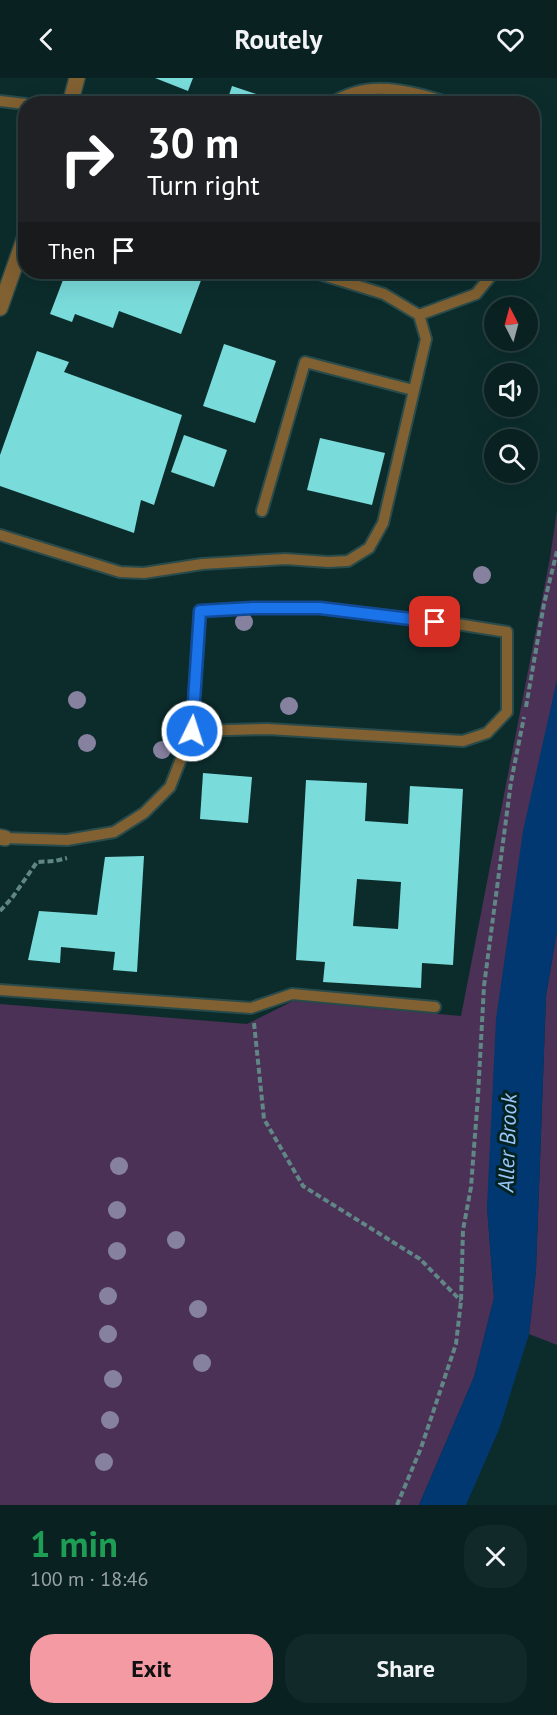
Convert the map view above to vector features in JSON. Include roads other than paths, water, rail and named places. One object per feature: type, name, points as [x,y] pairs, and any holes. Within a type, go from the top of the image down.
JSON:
[{"type":"street","points":[[72,96],[77,78]]},
{"type":"street","points":[[0,308],[18,257]]},
{"type":"lane","points":[[338,96],[354,80],[383,80],[430,96]]},
{"type":"lane","points":[[0,101],[18,103]]},
{"type":"lane","points":[[0,535],[120,572],[144,573],[202,564],[285,559],[348,561],[369,548],[383,524],[426,339],[419,315],[384,294],[336,279]]},
{"type":"lane","points":[[419,315],[476,294],[488,279]]},
{"type":"lane","points":[[262,511],[305,362],[413,390]]},
{"type":"lane","points":[[3,837],[67,840],[114,832],[144,813],[170,787],[192,731],[200,611],[320,608],[507,632],[507,712],[487,733],[463,741],[268,729],[192,731]]},
{"type":"lane","points":[[0,990],[251,1008],[292,994],[435,1007]]},
{"type":"water","name":"Aller Brook","points":[[557,680],[557,931],[546,996],[536,1270],[529,1334],[500,1427],[466,1505],[419,1505],[474,1377],[494,1298],[487,1207],[496,1019],[523,831]]}]
